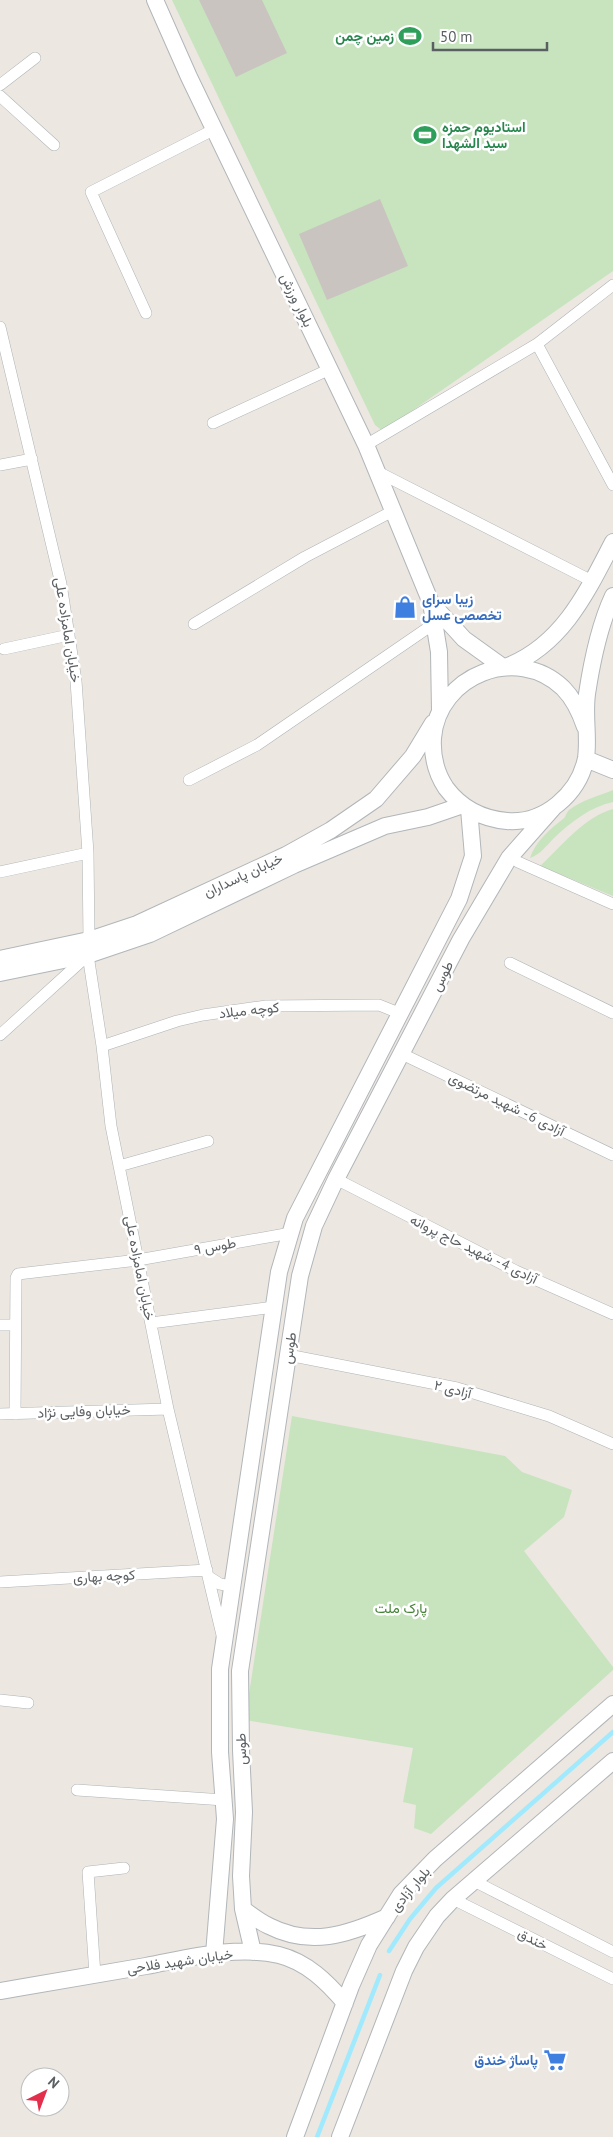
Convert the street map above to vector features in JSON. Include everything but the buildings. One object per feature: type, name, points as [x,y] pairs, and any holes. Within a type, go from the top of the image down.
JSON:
[{"type":"street","name":"بلوار ورزش","points":[[155,0],[366,445],[432,603]]},
{"type":"street","points":[[0,84],[35,58]]},
{"type":"street","points":[[0,96],[54,145]]},
{"type":"street","points":[[146,313],[91,192],[215,129]]},
{"type":"street","points":[[366,445],[537,344],[612,287]]},
{"type":"street","name":"خیابان امامزاده علی","points":[[0,327],[61,584],[76,681],[88,853],[88,948],[111,1126],[168,1408],[224,1643]]},
{"type":"street","points":[[537,344],[613,485]]},
{"type":"street","points":[[213,423],[330,369]]},
{"type":"street","points":[[0,465],[32,459]]},
{"type":"street","points":[[378,472],[592,581]]},
{"type":"street","points":[[194,624],[306,557],[393,511]]},
{"type":"street","points":[[439,713],[454,691],[465,681],[478,674],[523,660],[553,638],[567,623],[613,542]]},
{"type":"street","points":[[432,603],[439,652],[439,713],[432,745],[438,774],[446,788],[466,807],[482,816],[512,821],[534,817],[554,807],[576,785],[586,759],[585,727],[587,696],[592,668],[602,623],[613,596]]},
{"type":"street","points":[[432,603],[464,639],[505,667],[523,668],[551,679],[573,699],[585,727]]},
{"type":"street","points":[[189,780],[257,745],[435,623]]},
{"type":"street","points":[[4,649],[69,635]]},
{"type":"street","name":"خیابان پاسداران","points":[[0,959],[88,948],[286,855],[331,830],[376,799],[413,756],[439,713]]},
{"type":"street","points":[[586,759],[613,770]]},
{"type":"street","name":"خیابان پاسداران","points":[[0,973],[88,948],[150,934],[294,865],[385,826],[466,807]]},
{"type":"street","name":"طوس","points":[[214,1954],[225,1819],[220,1752],[220,1669],[231,1586],[280,1272],[295,1218],[318,1170],[459,899],[473,856],[466,807]]},
{"type":"street","name":"طوس","points":[[253,1952],[243,1909],[241,1876],[244,1812],[240,1671],[300,1276],[314,1226],[336,1179],[461,939],[509,858],[554,807]]},
{"type":"street","points":[[0,872],[88,853]]},
{"type":"street","points":[[518,862],[613,904]]},
{"type":"street","points":[[0,1036],[88,948]]},
{"type":"street","points":[[510,963],[613,1013]]},
{"type":"street","name":"کوچه میلاد","points":[[102,1046],[177,1021],[213,1013],[266,1006],[379,1005],[399,1013]]},
{"type":"street","name":"آزادی 6 - شهید مرتضوی","points":[[402,1054],[613,1155]]},
{"type":"street","points":[[119,1166],[208,1141]]},
{"type":"street","name":"آزادی 4 - شهید حاج پروانه","points":[[336,1179],[516,1271],[613,1314]]},
{"type":"street","name":"طوس ۹","points":[[15,1325],[16,1278],[18,1274],[138,1260],[291,1232]]},
{"type":"street","points":[[151,1324],[274,1307]]},
{"type":"street","points":[[0,1325],[15,1325],[15,1414]]},
{"type":"street","name":"آزادی ۲","points":[[288,1355],[457,1388],[549,1416],[613,1444]]},
{"type":"street","name":"خیابان وفایی نژاد","points":[[0,1414],[168,1408]]},
{"type":"street","points":[[208,1574],[220,1584],[231,1586]]},
{"type":"street","name":"کوچه بهاری","points":[[0,1582],[208,1574]]},
{"type":"street","points":[[0,1700],[28,1703]]},
{"type":"street","name":"بلوار آزادی","points":[[295,2137],[345,2003],[369,1945],[401,1894],[435,1859],[613,1704]]},
{"type":"street","points":[[340,2137],[404,1971],[416,1947],[437,1916],[453,1899],[613,1761]]},
{"type":"street","points":[[77,1790],[224,1800]]},
{"type":"street","points":[[95,1975],[88,1872],[124,1868]]},
{"type":"street","name":"خندق","points":[[474,1881],[613,1952]]},
{"type":"street","name":"خندق","points":[[453,1899],[613,1979]]},
{"type":"street","points":[[243,1909],[268,1926],[290,1935],[311,1939],[362,1928],[387,1917]]},
{"type":"street","name":"خیابان شهید فلاحی","points":[[0,1991],[214,1954],[253,1952],[279,1955],[309,1968],[329,1983],[345,2003]]},
{"type":"street","points":[[290,2137],[295,2137]]},
{"type":"green space","name":"استادیوم حمزه سید الشهدا","points":[[172,0],[613,0],[613,271],[386,429],[380,429],[375,425]]},
{"type":"green space","points":[[613,790],[613,802],[596,807],[581,816],[560,832],[534,857],[530,858],[539,841],[564,818],[569,810],[585,801]]},
{"type":"green space","points":[[613,809],[613,896],[540,866],[583,825],[592,818]]},
{"type":"green space","name":"پارک ملت","points":[[292,1416],[505,1456],[522,1472],[572,1490],[564,1517],[524,1551],[613,1667],[613,1670],[431,1834],[414,1828],[416,1805],[403,1802],[413,1748],[245,1720]]},
{"type":"waterway","points":[[389,1951],[410,1919],[436,1888],[613,1732]]},
{"type":"waterway","points":[[317,2137],[380,1975]]},
{"type":"place","name":"زمین چمن","points":[[410,36]]},
{"type":"place","name":"استادیوم حمزه سید الشهدا","points":[[425,135]]},
{"type":"place","name":"زیبا سرای تخصصی عسل","points":[[405,607]]},
{"type":"place","name":"پاساژ خندق","points":[[555,2060]]}]
